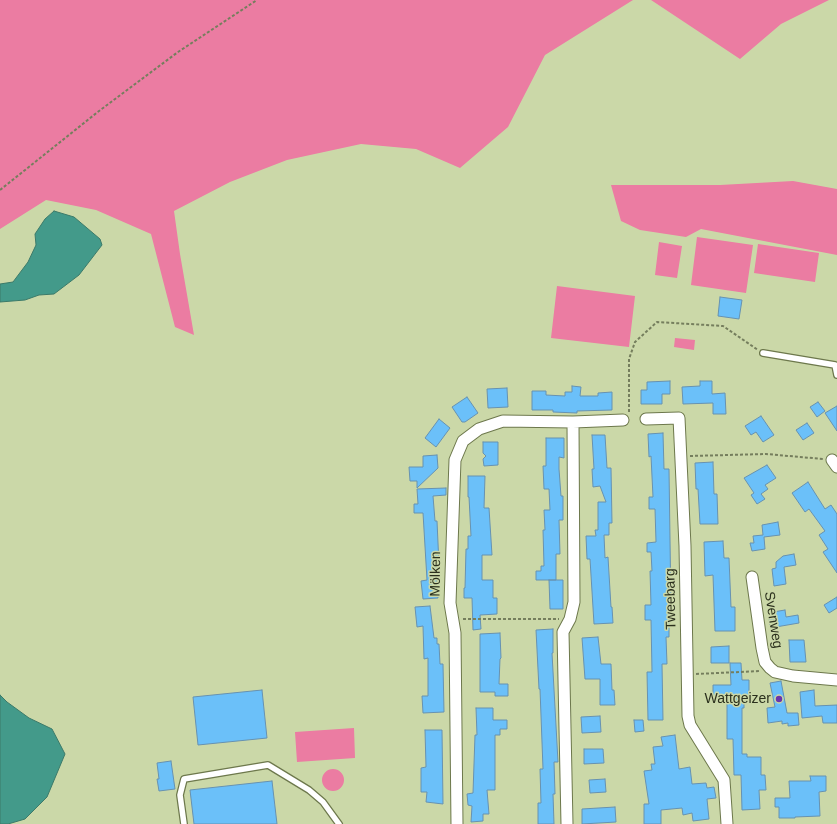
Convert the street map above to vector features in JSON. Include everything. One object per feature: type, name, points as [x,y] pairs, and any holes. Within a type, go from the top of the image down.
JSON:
[{"type":"street","name":"Tweebarg","points":[[646,419],[678,418],[681,456],[687,711],[690,725],[724,780],[727,824]]},
{"type":"street","name":"Mölken","points":[[458,824],[455,633],[450,603],[454,460],[463,441],[479,429],[503,422],[626,420]]},
{"type":"street","points":[[567,824],[563,632],[570,619],[574,602],[573,422]]},
{"type":"street","name":"Svenweg","points":[[752,578],[765,662],[775,672],[793,676],[837,680]]},
{"type":"lane","points":[[763,353],[835,365],[837,375]]},
{"type":"lane","points":[[184,824],[180,795],[184,779],[268,766],[309,790],[323,802],[339,824]]},
{"type":"path","points":[[0,190],[178,52],[258,0]]},
{"type":"path","points":[[626,420],[629,359],[635,342],[657,322],[723,326],[763,353]]},
{"type":"path","points":[[681,456],[766,454],[835,464]]},
{"type":"path","points":[[452,619],[570,619]]},
{"type":"path","points":[[687,674],[766,671],[770,668]]},
{"type":"shaded area","points":[[0,0],[633,0],[545,55],[508,127],[460,168],[416,149],[361,144],[287,160],[230,182],[174,211],[194,335],[175,327],[151,234],[96,210],[46,200],[0,229]]},
{"type":"shaded area","points":[[651,0],[829,0],[781,24],[740,59]]},
{"type":"shaded area","points":[[793,181],[837,189],[837,255],[701,229],[686,237],[640,230],[621,221],[611,185],[720,185]]},
{"type":"shaded area","points":[[697,237],[753,245],[746,293],[691,285]]},
{"type":"shaded area","points":[[659,242],[682,246],[677,278],[655,275]]},
{"type":"shaded area","points":[[758,244],[819,253],[815,282],[754,273]]},
{"type":"shaded area","points":[[557,286],[635,296],[629,347],[551,338]]},
{"type":"shaded area","points":[[675,338],[695,340],[694,350],[674,347]]},
{"type":"shaded area","points":[[354,728],[355,758],[297,762],[295,732]]},
{"type":"shaded area","points":[[333,769],[341,772],[344,780],[341,788],[333,791],[325,788],[322,780],[325,772]]},
{"type":"water","points":[[54,211],[74,217],[100,239],[102,245],[79,275],[54,294],[39,295],[25,300],[0,302],[0,284],[13,282],[28,262],[36,245],[35,234],[45,219]]},
{"type":"water","points":[[0,695],[29,718],[52,729],[65,754],[47,797],[25,819],[8,824],[0,824]]},
{"type":"building","points":[[720,297],[742,300],[739,319],[718,316]]},
{"type":"building","points":[[670,381],[670,394],[662,394],[662,404],[641,404],[641,390],[647,390],[647,382]]},
{"type":"building","points":[[700,381],[712,381],[712,394],[725,393],[726,414],[713,414],[713,403],[683,404],[682,387],[700,386]]},
{"type":"building","points":[[572,386],[581,387],[580,396],[598,396],[598,393],[612,392],[612,410],[577,411],[577,413],[553,412],[553,410],[532,410],[532,391],[546,391],[546,395],[565,396],[565,392],[572,392]]},
{"type":"building","points":[[507,388],[508,407],[488,408],[487,389]]},
{"type":"building","points":[[467,397],[478,413],[465,422],[462,422],[452,407]]},
{"type":"building","points":[[818,402],[825,411],[817,417],[810,407]]},
{"type":"building","points":[[837,406],[837,431],[825,413]]},
{"type":"building","points":[[761,416],[774,435],[763,442],[756,432],[751,435],[745,426]]},
{"type":"building","points":[[439,419],[450,428],[436,447],[425,438]]},
{"type":"building","points":[[807,423],[814,433],[803,440],[796,430]]},
{"type":"building","points":[[663,433],[664,469],[669,469],[671,610],[669,610],[669,637],[666,637],[667,664],[662,664],[663,720],[648,720],[647,672],[652,672],[651,620],[645,620],[645,605],[651,605],[650,571],[652,571],[651,552],[647,552],[647,543],[656,542],[655,509],[649,509],[649,497],[653,497],[651,456],[649,457],[648,434]]},
{"type":"building","points":[[592,435],[605,435],[607,468],[611,468],[612,523],[609,523],[609,535],[604,535],[605,558],[608,557],[613,623],[594,624],[590,559],[587,559],[586,536],[596,536],[595,530],[598,530],[598,502],[606,502],[600,486],[593,487],[592,469],[594,469]]},
{"type":"building","points":[[546,438],[564,438],[564,458],[559,457],[561,496],[563,496],[563,520],[559,520],[560,554],[556,554],[556,580],[536,580],[536,571],[541,571],[541,566],[544,566],[544,510],[550,510],[549,489],[544,489],[543,466],[546,466]]},
{"type":"building","points":[[483,442],[498,442],[498,465],[484,466],[483,459],[486,456],[483,453]]},
{"type":"building","points":[[437,455],[438,468],[417,488],[417,481],[410,481],[409,467],[423,467],[423,456]]},
{"type":"building","points":[[713,462],[714,494],[717,494],[718,524],[700,524],[695,463]]},
{"type":"building","points":[[767,465],[776,478],[765,485],[768,489],[761,494],[765,499],[757,504],[751,495],[754,493],[744,478]]},
{"type":"building","points":[[468,476],[485,476],[484,508],[489,508],[492,555],[482,555],[482,580],[493,580],[493,598],[497,598],[497,614],[480,615],[481,629],[473,630],[472,598],[464,598],[466,549],[468,549],[468,536],[471,536]]},
{"type":"building","points":[[808,482],[825,509],[831,505],[837,514],[837,573],[823,552],[828,549],[819,535],[825,531],[809,509],[805,512],[792,493]]},
{"type":"building","points":[[446,488],[446,495],[433,496],[435,521],[437,521],[439,571],[436,571],[438,598],[423,599],[421,581],[427,580],[423,513],[414,513],[414,504],[418,504],[417,489]]},
{"type":"building","points":[[778,522],[780,535],[764,537],[765,549],[752,551],[750,543],[754,543],[753,536],[763,535],[762,525]]},
{"type":"building","points":[[723,541],[724,558],[729,558],[731,607],[735,607],[735,631],[715,631],[713,575],[705,576],[704,542]]},
{"type":"building","points":[[794,554],[796,565],[784,567],[786,584],[774,586],[772,569],[776,568],[776,562],[783,556]]},
{"type":"building","points":[[549,580],[563,580],[563,609],[550,609]]},
{"type":"building","points":[[837,597],[837,608],[829,613],[824,605]]},
{"type":"building","points":[[430,606],[434,638],[437,638],[437,644],[439,644],[440,664],[443,664],[444,712],[423,713],[422,696],[428,696],[428,658],[424,659],[423,626],[417,627],[415,607]]},
{"type":"building","points":[[785,610],[786,617],[798,615],[799,623],[770,628],[769,619],[774,619],[773,612]]},
{"type":"building","points":[[553,629],[552,653],[558,762],[554,762],[554,824],[538,824],[538,803],[541,803],[540,769],[543,769],[536,630]]},
{"type":"building","points":[[500,633],[501,658],[499,684],[508,684],[508,696],[495,696],[495,692],[480,692],[480,634]]},
{"type":"building","points":[[598,637],[601,664],[611,664],[612,690],[614,690],[615,705],[600,705],[600,679],[585,679],[582,638]]},
{"type":"building","points":[[789,640],[804,640],[806,662],[790,662]]},
{"type":"building","points":[[729,646],[729,663],[711,663],[711,647]]},
{"type":"building","points":[[730,663],[741,663],[742,680],[749,680],[749,697],[744,697],[744,708],[742,708],[742,754],[747,754],[747,757],[761,757],[761,775],[765,775],[766,790],[759,790],[760,809],[742,810],[741,775],[734,775],[733,739],[727,739],[727,701],[713,701],[713,685],[731,685]]},
{"type":"building","points":[[781,681],[787,713],[798,713],[799,725],[788,726],[788,723],[782,724],[782,721],[768,723],[767,708],[775,707],[770,683]]},
{"type":"building","points":[[262,690],[267,738],[198,745],[193,697]]},
{"type":"building","points":[[814,690],[815,706],[837,705],[837,723],[823,723],[822,716],[802,718],[800,692]]},
{"type":"building","points":[[476,708],[493,708],[493,720],[507,720],[507,729],[500,729],[500,735],[495,735],[495,790],[487,790],[489,814],[483,814],[483,821],[471,822],[472,806],[468,805],[467,794],[473,793],[475,735],[477,735]]},
{"type":"building","points":[[600,716],[601,732],[582,733],[581,717]]},
{"type":"building","points":[[634,720],[643,720],[644,731],[635,732]]},
{"type":"building","points":[[425,730],[442,730],[443,804],[426,802],[427,792],[421,792],[421,768],[426,767]]},
{"type":"building","points":[[675,735],[679,769],[690,767],[692,784],[706,783],[707,788],[714,787],[716,798],[707,799],[709,819],[693,821],[692,813],[683,815],[682,808],[661,810],[661,824],[644,824],[644,804],[649,804],[644,771],[652,770],[651,764],[655,764],[653,747],[663,746],[661,737]]},
{"type":"building","points":[[584,749],[603,749],[604,763],[584,764]]},
{"type":"building","points":[[171,761],[175,789],[159,791],[157,763]]},
{"type":"building","points":[[810,776],[826,776],[826,791],[819,792],[820,816],[779,818],[779,807],[775,807],[775,798],[790,798],[789,781],[811,781]]},
{"type":"building","points":[[605,779],[606,792],[590,793],[589,780]]},
{"type":"building","points":[[272,781],[277,824],[194,824],[190,790]]},
{"type":"building","points":[[615,807],[616,822],[582,824],[582,809]]},
{"type":"place","name":"Wattgeizer","points":[[779,699]]}]
